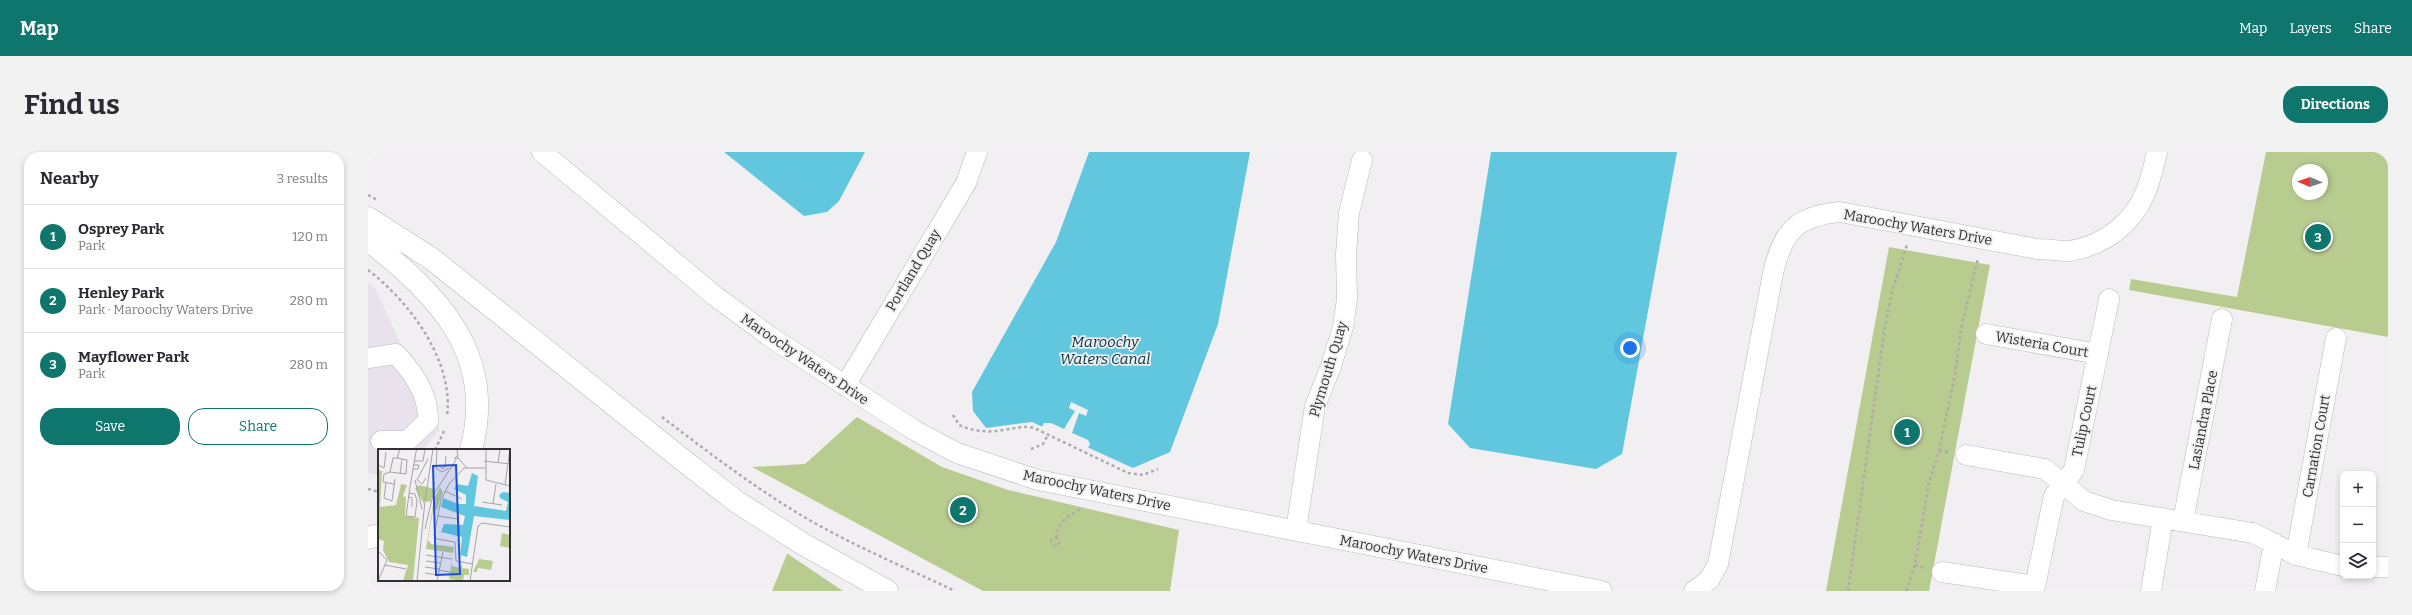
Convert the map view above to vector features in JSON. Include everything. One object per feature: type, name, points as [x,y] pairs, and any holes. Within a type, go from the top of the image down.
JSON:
[{"type":"highway","points":[[375,211],[437,264],[684,462],[737,502],[802,544],[887,591]]},
{"type":"highway","points":[[368,240],[413,278],[434,299],[449,319],[463,344],[471,362],[478,398],[478,416],[471,449]]},
{"type":"highway","points":[[368,538],[378,535]]},
{"type":"street","name":"Maroochy Waters Drive","points":[[542,152],[715,296],[769,336],[845,386],[938,443],[957,452],[1031,478],[1602,591]]},
{"type":"street","name":"Portland Quay","points":[[845,386],[966,183],[977,152]]},
{"type":"street","name":"Maroochy Waters Drive","points":[[1694,591],[1709,580],[1718,564],[1773,273],[1779,249],[1795,226],[1818,214],[1840,212],[2038,249],[2069,251],[2096,244],[2120,229],[2136,212],[2149,186],[2157,152]]},
{"type":"street","name":"Plymouth Quay","points":[[1296,530],[1315,406],[1330,369],[1343,326],[1347,299],[1346,254],[1349,213],[1362,160]]},
{"type":"street","name":"Tulip Court","points":[[2035,589],[2049,512],[2054,496],[2074,470],[2109,299]]},
{"type":"street","name":"Lasiandra Place","points":[[2183,521],[2222,319]]},
{"type":"street","name":"Wisteria Court","points":[[1986,334],[2098,354]]},
{"type":"street","name":"Carnation Court","points":[[2296,555],[2336,338]]},
{"type":"street","points":[[368,358],[396,354],[411,370],[428,407],[428,421],[407,441],[381,441]]},
{"type":"street","points":[[1966,455],[2045,469],[2084,501],[2111,510],[2253,533],[2296,555],[2340,565]]},
{"type":"street","points":[[2151,591],[2163,518]]},
{"type":"street","points":[[2265,591],[2274,543]]},
{"type":"street","points":[[2376,567],[2388,567]]},
{"type":"street","points":[[1942,572],[2035,589]]},
{"type":"path","points":[[368,195],[375,211]]},
{"type":"path","points":[[1848,591],[1885,326],[1892,292],[1907,244]]},
{"type":"path","points":[[1906,591],[1915,566],[1929,482],[1941,443],[1956,374],[1961,329],[1978,258]]},
{"type":"path","points":[[368,270],[395,296],[428,338],[440,360],[446,384],[448,406],[447,419]]},
{"type":"path","points":[[658,414],[734,471],[792,510],[845,538],[954,591]]},
{"type":"path","points":[[953,415],[959,424],[975,430],[994,431],[1028,426],[1128,473],[1143,475],[1158,469]]},
{"type":"path","points":[[436,449],[445,432],[446,426]]},
{"type":"path","points":[[1031,450],[1043,444],[1048,435]]},
{"type":"path","points":[[368,489],[378,492]]},
{"type":"path","points":[[1056,538],[1057,530],[1064,518],[1087,505]]},
{"type":"shaded area","points":[[368,283],[375,288],[440,429],[424,449],[378,449],[378,475],[368,473]]},
{"type":"green space","points":[[2266,152],[2388,152],[2388,337],[2129,290],[2131,279],[2237,297]]},
{"type":"green space","points":[[1889,247],[1990,265],[1929,591],[1826,591]]},
{"type":"green space","points":[[857,417],[942,467],[1008,490],[1179,530],[1170,591],[983,591],[752,467],[805,464]]},
{"type":"green space","points":[[788,554],[843,591],[772,591]]},
{"type":"water","points":[[724,152],[865,152],[839,201],[827,212],[804,216]]},
{"type":"water","name":"Maroochy Waters Canal","points":[[1089,152],[1250,152],[1218,324],[1170,452],[1133,468],[1032,422],[986,428],[973,411],[972,392],[1056,242]]},
{"type":"water","points":[[1491,152],[1677,152],[1622,454],[1596,469],[1470,448],[1448,424]]},
{"type":"pier","points":[[1071,402],[1088,410],[1086,416],[1079,413],[1072,433],[1088,440],[1090,444],[1087,450],[1041,429],[1044,423],[1051,423],[1064,429],[1075,411],[1069,408]]},
{"type":"place","name":"Mayflower Park","points":[[2318,237]]},
{"type":"place","name":"Osprey Park","points":[[1907,432]]},
{"type":"place","name":"Henley Park","points":[[963,510]]}]
